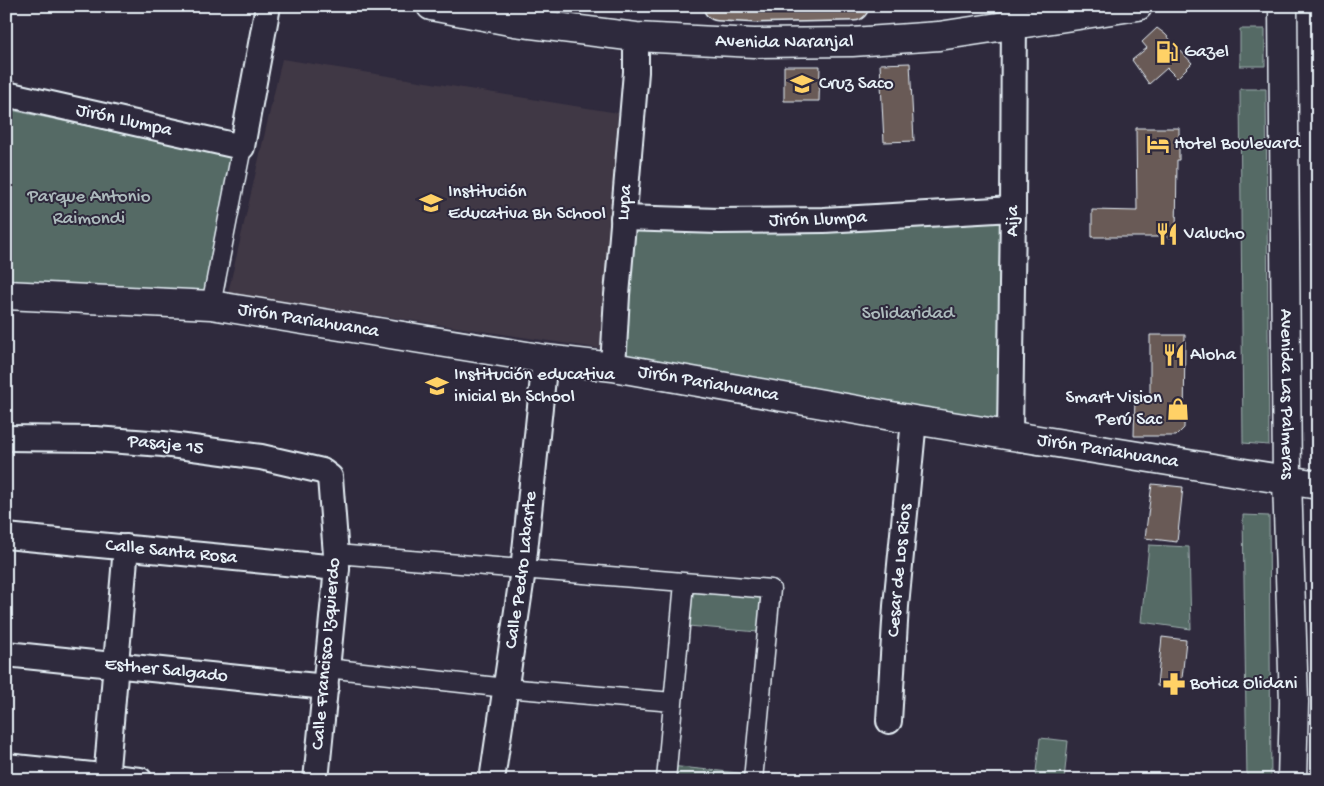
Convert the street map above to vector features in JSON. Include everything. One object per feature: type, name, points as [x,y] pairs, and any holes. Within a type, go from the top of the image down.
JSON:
[{"type":"highway","name":"Avenida Naranjal","points":[[718,6],[755,8],[854,6]]},
{"type":"main road","name":"Avenida Naranjal","points":[[431,6],[516,22],[636,38],[754,43],[852,42],[939,36],[1014,15],[1138,6]]},
{"type":"main road","name":"Avenida Las Palmeras","points":[[1283,6],[1287,480],[1294,702],[1292,780]]},
{"type":"main road","name":"Jirón Pariahuanca","points":[[6,295],[211,305],[545,359],[613,367],[914,420],[1318,486]]},
{"type":"street","points":[[211,305],[268,6]]},
{"type":"street","name":"Aija","points":[[1010,436],[1014,209],[1014,15]]},
{"type":"street","name":"Lupa","points":[[613,367],[623,218],[636,72],[636,38]]},
{"type":"street","name":"Jirón Llumpa","points":[[6,94],[242,147]]},
{"type":"street","name":"Jirón Llumpa","points":[[623,218],[719,221],[824,220],[1014,209]]},
{"type":"street","name":"Calle Pedro Labarte","points":[[492,780],[523,570],[545,359]]},
{"type":"street","name":"Cesar de Los Rios","points":[[890,721],[896,606],[914,420]]},
{"type":"street","name":"Pasaje 15","points":[[6,438],[95,439],[163,444],[261,457],[322,472]]},
{"type":"street","name":"Calle Francisco Izquierdo","points":[[316,780],[336,561],[330,477],[322,472]]},
{"type":"street","name":"Calle Santa Rosa","points":[[6,536],[126,547],[336,561]]},
{"type":"street","points":[[106,778],[126,547]]},
{"type":"street","points":[[336,561],[523,570],[771,589],[753,780]]},
{"type":"street","points":[[666,780],[684,583]]},
{"type":"street","name":"Esther Salgado","points":[[6,654],[117,666],[326,678]]},
{"type":"street","points":[[326,678],[506,688],[673,702]]},
{"type":"street","points":[[6,766],[106,778],[140,780]]},
{"type":"shaded area","name":"Institución Educativa Bh School","points":[[282,59],[618,113],[603,349],[228,293]]},
{"type":"green space","points":[[1240,29],[1265,29],[1265,66],[1240,66]]},
{"type":"green space","points":[[1240,89],[1266,89],[1269,445],[1243,443]]},
{"type":"green space","name":"Parque Antonio Raimondi","points":[[6,109],[233,157],[205,294],[6,282]]},
{"type":"green space","name":"Solidaridad","points":[[1001,220],[1001,422],[623,358],[633,225]]},
{"type":"green space","points":[[1243,515],[1269,516],[1271,780],[1247,780]]},
{"type":"green space","points":[[1149,545],[1189,547],[1191,629],[1141,622]]},
{"type":"green space","points":[[691,591],[761,597],[758,632],[688,626]]},
{"type":"green space","points":[[1314,703],[1318,703],[1318,780],[1315,780]]},
{"type":"green space","points":[[1040,738],[1068,741],[1064,780],[1035,780]]},
{"type":"green space","points":[[670,766],[749,774],[748,780],[669,780]]},
{"type":"building","name":"Gazel","points":[[1157,28],[1192,63],[1177,78],[1167,68],[1149,84],[1132,60],[1147,48],[1142,42]]},
{"type":"building","points":[[910,63],[914,141],[884,142],[880,64]]},
{"type":"building","name":"Cruz Saco","points":[[784,66],[820,66],[819,101],[784,101]]},
{"type":"building","points":[[1136,128],[1179,128],[1176,237],[1092,237],[1092,210],[1137,211]]},
{"type":"building","points":[[1150,335],[1185,335],[1184,428],[1176,436],[1134,436],[1135,397],[1150,397]]},
{"type":"building","points":[[1152,484],[1183,487],[1177,542],[1145,538]]},
{"type":"building","points":[[1162,637],[1186,640],[1181,688],[1157,686]]},
{"type":"place","name":"Gazel","points":[[1167,52]]},
{"type":"place","name":"Cruz Saco","points":[[802,84]]},
{"type":"place","name":"Hotel Boulevard","points":[[1158,144]]},
{"type":"place","name":"Institución Educativa Bh School","points":[[431,203]]},
{"type":"place","name":"Valucho","points":[[1167,234]]},
{"type":"place","name":"Aloha","points":[[1174,355]]},
{"type":"place","name":"Institución educativa inicial Bh School","points":[[437,386]]},
{"type":"place","name":"Smart Vision Perú Sac","points":[[1178,409]]},
{"type":"place","name":"Botica Olidani","points":[[1174,684]]}]
